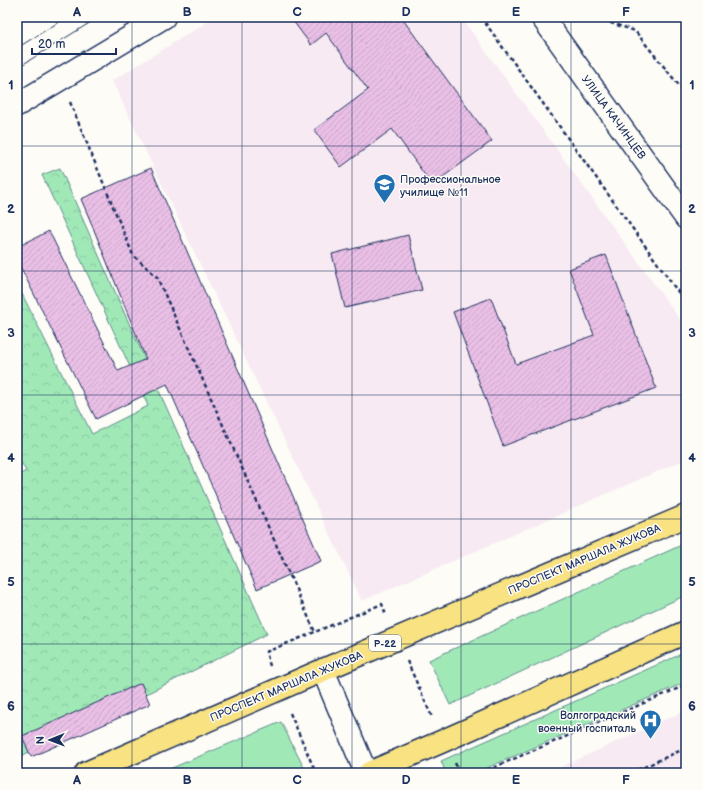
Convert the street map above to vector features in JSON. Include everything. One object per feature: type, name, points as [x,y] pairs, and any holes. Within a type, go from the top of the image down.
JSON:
[{"type":"highway","name":"ПРОСПЕКТ МАРШАЛА ЖУКОВА","points":[[86,773],[323,670],[686,516]]},
{"type":"highway","points":[[368,773],[444,741],[686,632]]},
{"type":"street","points":[[17,105],[164,17]]},
{"type":"street","name":"УЛИЦА КАЧИНЦЕВ","points":[[542,17],[686,218]]},
{"type":"street","points":[[323,670],[368,773]]},
{"type":"path","points":[[481,17],[686,303]]},
{"type":"path","points":[[606,17],[611,23],[634,31],[686,94]]},
{"type":"path","points":[[60,78],[133,255],[157,277],[315,632],[382,604],[460,773]]},
{"type":"path","points":[[481,773],[686,685]]},
{"type":"path","points":[[631,773],[686,748]]},
{"type":"shaded area","name":"Профессиональное училище №11","points":[[215,17],[461,17],[686,328],[686,459],[362,601],[112,81]]},
{"type":"shaded area","name":"Волгоградский военный госпиталь","points":[[686,710],[686,773],[548,773]]},
{"type":"green space","points":[[60,168],[267,634],[17,758],[17,476],[26,471],[17,455],[17,284],[92,434],[148,406],[42,175]]},
{"type":"green space","points":[[686,543],[686,595],[450,705],[429,660]]},
{"type":"green space","points":[[686,652],[686,682],[475,773],[446,773],[441,761]]},
{"type":"green space","points":[[281,722],[304,768],[291,773],[160,773]]},
{"type":"building","points":[[290,17],[401,17],[492,141],[432,185],[392,129],[341,167],[314,130],[368,90],[326,33],[311,45]]},
{"type":"building","points":[[151,168],[321,561],[257,589],[167,384],[96,419],[17,260],[17,247],[49,231],[118,371],[146,359],[81,199]]},
{"type":"building","points":[[408,235],[422,290],[345,308],[332,254]]},
{"type":"building","points":[[606,255],[656,388],[503,446],[453,312],[491,298],[516,364],[594,335],[569,269]]},
{"type":"building","points":[[141,683],[150,704],[31,757],[22,736]]},
{"type":"tram line","points":[[17,48],[67,17]]},
{"type":"tram line","points":[[17,68],[99,17]]},
{"type":"place","name":"Профессиональное училище №11","points":[[384,204]]},
{"type":"place","name":"Волгоградский военный госпиталь","points":[[651,740]]}]
